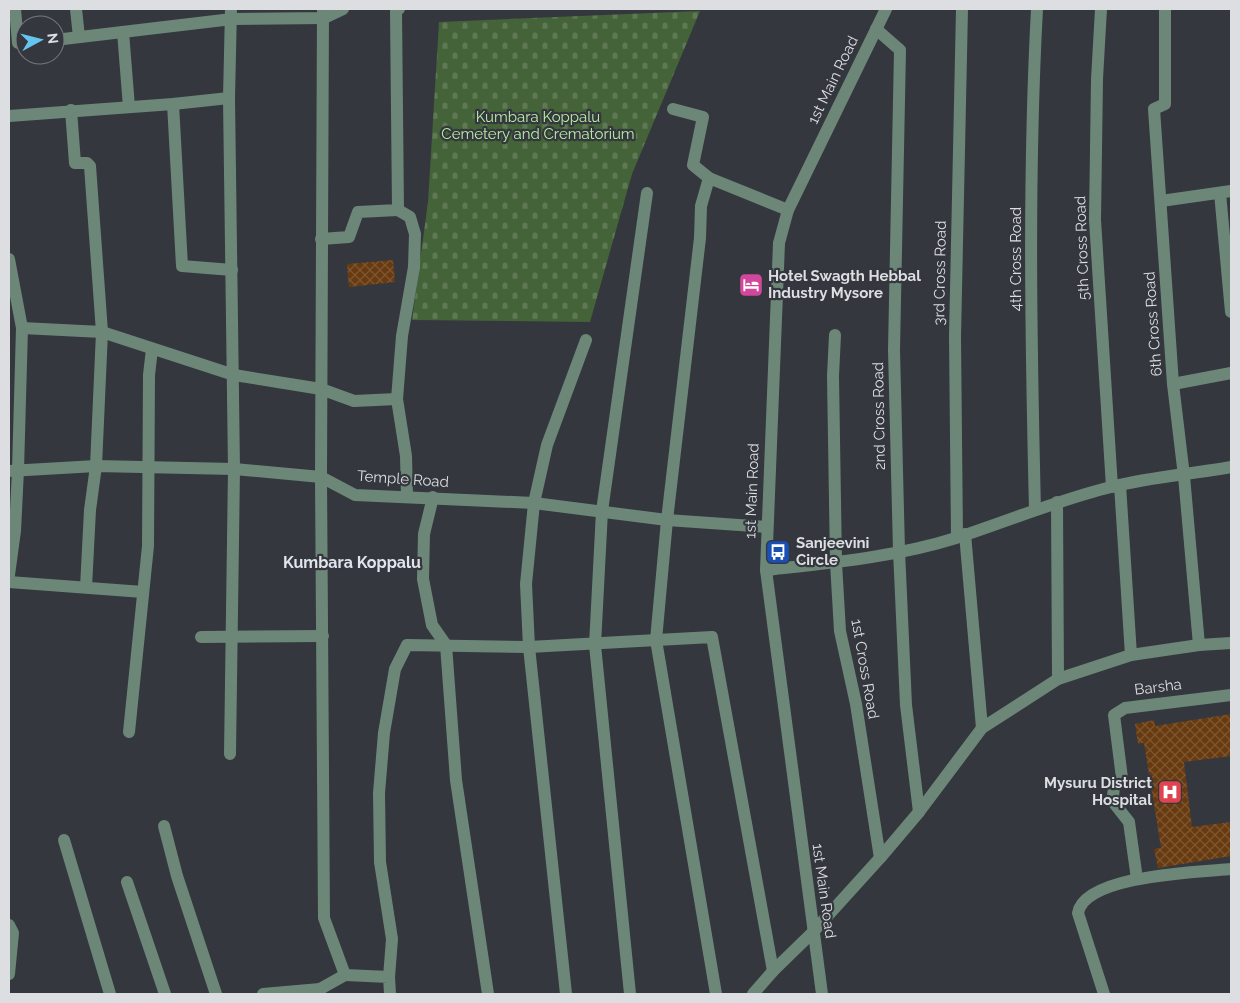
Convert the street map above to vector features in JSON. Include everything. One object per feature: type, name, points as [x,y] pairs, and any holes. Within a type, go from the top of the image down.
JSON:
[{"type":"street","points":[[76,9],[79,38]]},
{"type":"street","points":[[65,39],[123,32],[231,14],[324,13],[343,9]]},
{"type":"street","points":[[398,210],[396,12],[399,9]]},
{"type":"street","name":"1st Main Road","points":[[822,994],[766,570],[779,243],[788,210],[886,9]]},
{"type":"street","name":"3rd Cross Road","points":[[962,9],[955,337],[961,536],[982,728]]},
{"type":"street","name":"4th Cross Road","points":[[1035,510],[1032,380],[1032,100],[1038,9]]},
{"type":"street","name":"5th Cross Road","points":[[1101,9],[1097,79],[1095,220],[1131,655]]},
{"type":"street","name":"6th Cross Road","points":[[1165,9],[1165,104],[1154,109],[1172,384],[1184,476],[1199,645]]},
{"type":"street","points":[[324,13],[321,239],[324,918],[345,975]]},
{"type":"street","points":[[230,754],[234,469],[229,98],[231,14]]},
{"type":"street","name":"2nd Cross Road","points":[[876,28],[900,50],[894,350],[899,551],[906,705],[919,812]]},
{"type":"street","points":[[123,32],[129,107]]},
{"type":"street","points":[[9,116],[229,98]]},
{"type":"street","points":[[173,104],[182,266],[232,270]]},
{"type":"street","points":[[673,109],[703,117],[693,166],[709,178],[788,210]]},
{"type":"street","points":[[72,110],[75,162],[86,163],[90,166],[102,332],[96,466],[90,510],[86,587]]},
{"type":"street","points":[[709,178],[702,206],[700,238],[667,520],[656,640],[716,994]]},
{"type":"street","points":[[1161,201],[1225,192],[1231,312]]},
{"type":"street","points":[[630,994],[595,645],[602,511],[647,193]]},
{"type":"street","points":[[321,239],[349,237],[358,212],[398,210],[410,216],[415,234],[414,268],[402,336],[396,399],[406,456],[406,496]]},
{"type":"street","points":[[9,259],[14,312],[22,328],[9,575]]},
{"type":"street","points":[[22,328],[102,332],[134,340],[152,349],[234,375],[321,389],[354,401],[396,399]]},
{"type":"street","name":"1st Cross Road","points":[[835,335],[833,376],[836,562],[840,631],[856,704],[880,858]]},
{"type":"street","points":[[566,994],[529,647],[526,584],[534,503],[547,445],[586,340]]},
{"type":"street","points":[[129,732],[148,546],[147,468],[149,375],[152,349]]},
{"type":"street","points":[[1172,384],[1231,373]]},
{"type":"street","name":"Temple Road","points":[[14,470],[96,466],[234,469],[321,478],[355,495],[534,503],[667,520],[767,527]]},
{"type":"street","points":[[766,570],[836,562],[899,551],[961,536],[1057,502],[1116,486],[1184,476],[1231,466]]},
{"type":"street","points":[[433,497],[424,534],[423,579],[432,625],[446,645],[456,780],[488,994]]},
{"type":"street","points":[[1057,502],[1058,679]]},
{"type":"street","points":[[9,582],[143,592]]},
{"type":"street","points":[[201,637],[323,636]]},
{"type":"street","points":[[390,994],[389,977],[392,939],[380,862],[379,793],[384,733],[395,669],[407,645],[529,647],[595,645],[712,637],[773,971]]},
{"type":"street","points":[[753,994],[773,971],[813,932],[880,858],[919,812],[982,728],[1058,679],[1131,655],[1199,645],[1231,643]]},
{"type":"street","name":"Barsha","points":[[1137,879],[1129,822],[1114,803],[1113,796],[1114,787],[1122,778],[1114,715],[1125,708],[1231,695]]},
{"type":"street","points":[[164,826],[216,994]]},
{"type":"street","points":[[64,840],[110,994]]},
{"type":"street","points":[[1104,994],[1080,925],[1079,905],[1092,894],[1137,879],[1231,869]]},
{"type":"street","points":[[127,882],[165,994]]},
{"type":"street","points":[[9,925],[14,932],[9,974]]},
{"type":"street","points":[[263,994],[320,992],[345,975],[389,977]]},
{"type":"green space","name":"Kumbara Koppalu Cemetery and Crematorium","points":[[700,11],[632,174],[590,322],[412,320],[428,202],[439,22]]},
{"type":"building","points":[[393,260],[395,282],[349,287],[347,264]]},
{"type":"building","name":"Mysuru District Hospital","points":[[1231,714],[1231,756],[1184,762],[1192,827],[1231,822],[1231,856],[1158,868],[1154,849],[1161,848],[1144,743],[1138,744],[1135,724],[1154,720],[1155,726]]},
{"type":"place","name":"Hotel Swagth Hebbal Industry Mysore","points":[[751,285]]},
{"type":"place","name":"Sanjeevini Circle","points":[[778,552]]},
{"type":"place","name":"Mysuru District Hospital","points":[[1170,792]]},
{"type":"district","name":"Kumbara Koppalu","points":[[352,562]]}]
